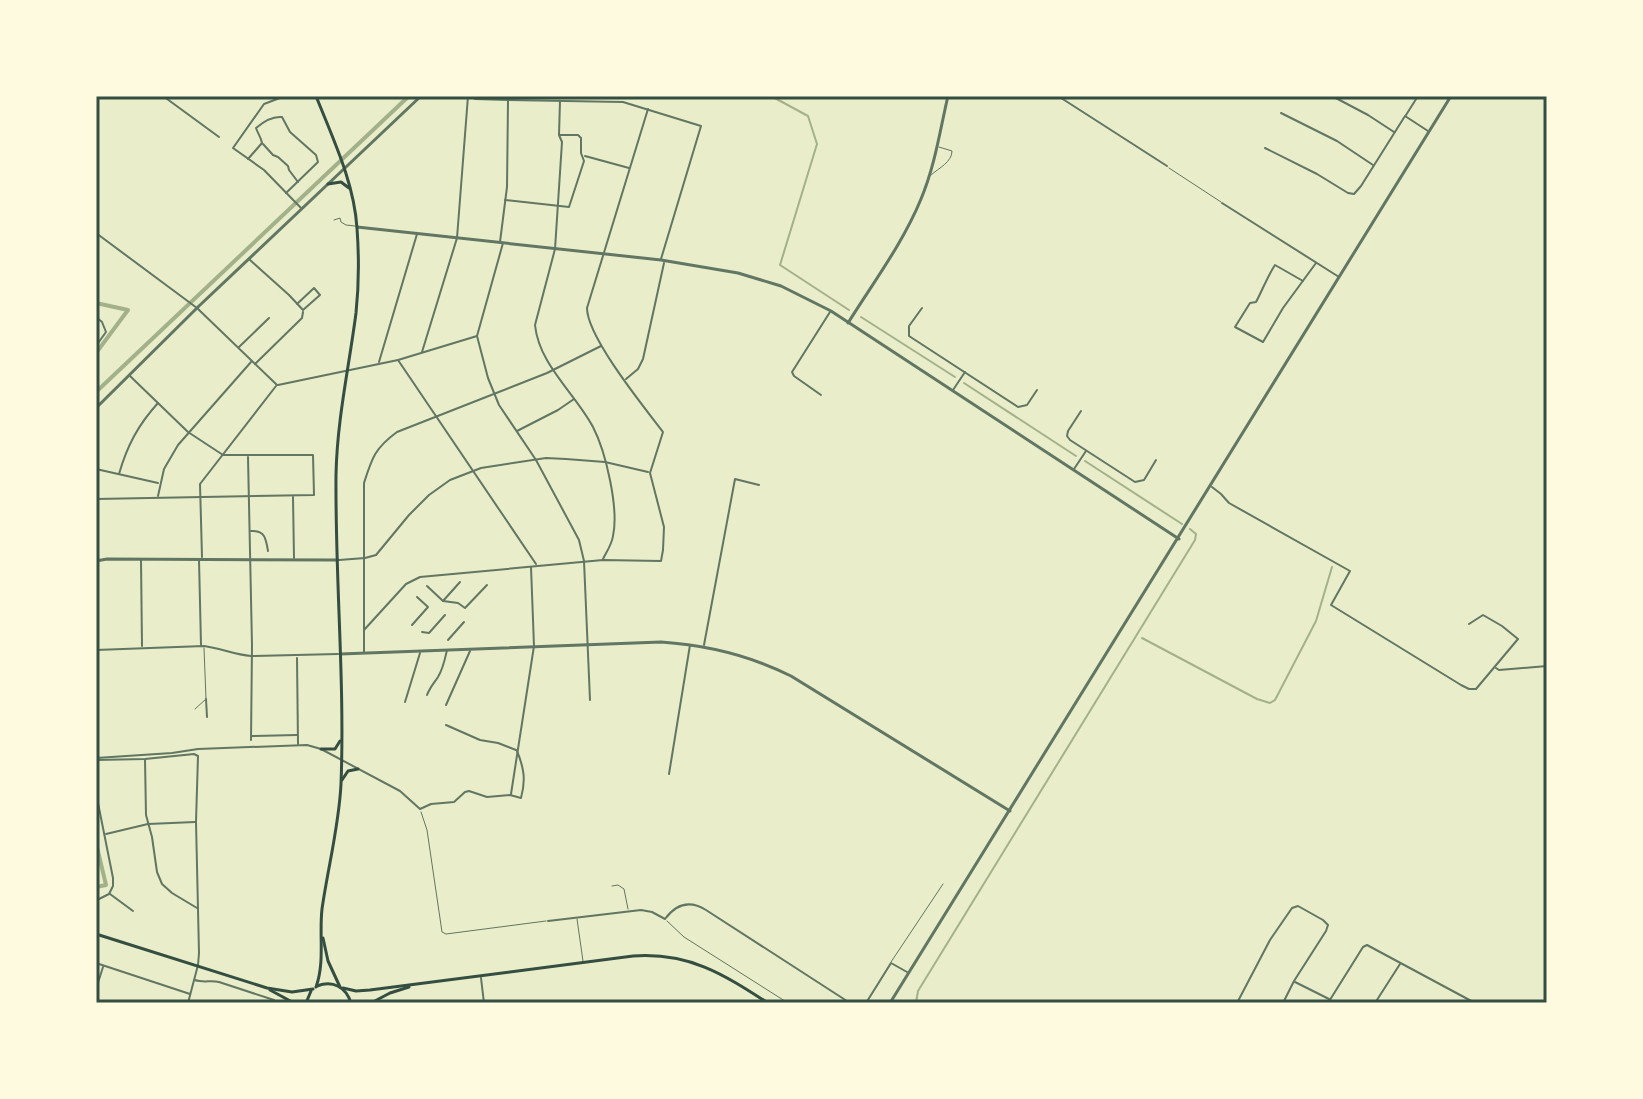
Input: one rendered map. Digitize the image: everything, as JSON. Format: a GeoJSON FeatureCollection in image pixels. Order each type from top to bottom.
{"type":"FeatureCollection","features":[{"type":"Feature","properties":{"kind":"main road"},"geometry":{"type":"LineString","coordinates":[[306,1003],[321,972],[322,909],[336,834],[341,783],[336,475],[358,291],[357,227],[351,190],[316,96]]}},
{"type":"Feature","properties":{"kind":"main road"},"geometry":{"type":"LineString","coordinates":[[328,184],[341,182],[351,190]]}},
{"type":"Feature","properties":{"kind":"main road"},"geometry":{"type":"LineString","coordinates":[[321,749],[335,749],[341,737]]}},
{"type":"Feature","properties":{"kind":"main road"},"geometry":{"type":"LineString","coordinates":[[341,783],[348,771],[358,769]]}},
{"type":"Feature","properties":{"kind":"main road"},"geometry":{"type":"LineString","coordinates":[[321,929],[328,961],[351,1003]]}},
{"type":"Feature","properties":{"kind":"main road"},"geometry":{"type":"LineString","coordinates":[[96,934],[267,988],[292,992],[328,983],[356,991],[370,990],[645,955],[672,957],[715,970],[768,1003]]}},
{"type":"Feature","properties":{"kind":"main road"},"geometry":{"type":"LineString","coordinates":[[371,1003],[416,985]]}},
{"type":"Feature","properties":{"kind":"main road"},"geometry":{"type":"LineString","coordinates":[[267,988],[294,1003]]}},
{"type":"Feature","properties":{"kind":"main road"},"geometry":{"type":"LineString","coordinates":[[274,1000],[282,996]]}},
{"type":"Feature","properties":{"kind":"street"},"geometry":{"type":"LineString","coordinates":[[163,96],[219,137]]}},
{"type":"Feature","properties":{"kind":"street"},"geometry":{"type":"LineString","coordinates":[[285,96],[264,104],[233,148],[264,170],[302,209]]}},
{"type":"Feature","properties":{"kind":"street"},"geometry":{"type":"LineString","coordinates":[[96,408],[421,96]]}},
{"type":"Feature","properties":{"kind":"street"},"geometry":{"type":"LineString","coordinates":[[422,352],[457,238],[469,96],[475,99],[623,102],[701,126],[663,261],[643,359],[638,369],[625,380]]}},
{"type":"Feature","properties":{"kind":"street"},"geometry":{"type":"LineString","coordinates":[[848,323],[900,241],[920,201],[948,96]]}},
{"type":"Feature","properties":{"kind":"street"},"geometry":{"type":"LineString","coordinates":[[1060,96],[1167,166]]}},
{"type":"Feature","properties":{"kind":"street"},"geometry":{"type":"LineString","coordinates":[[1332,96],[1395,133]]}},
{"type":"Feature","properties":{"kind":"street"},"geometry":{"type":"LineString","coordinates":[[1265,148],[1351,194],[1358,191],[1417,97],[1411,96]]}},
{"type":"Feature","properties":{"kind":"street"},"geometry":{"type":"LineString","coordinates":[[890,1003],[1451,96]]}},
{"type":"Feature","properties":{"kind":"street"},"geometry":{"type":"LineString","coordinates":[[508,100],[501,243],[477,336],[493,392],[536,460],[579,540],[584,561],[590,700]]}},
{"type":"Feature","properties":{"kind":"street"},"geometry":{"type":"LineString","coordinates":[[560,101],[560,206],[555,249],[535,325],[552,370],[594,428],[605,462],[616,513],[613,538],[603,560]]}},
{"type":"Feature","properties":{"kind":"street"},"geometry":{"type":"LineString","coordinates":[[364,630],[406,584],[420,577],[584,561],[661,561],[664,527],[650,473],[663,432],[601,346],[588,319],[587,308],[648,109]]}},
{"type":"Feature","properties":{"kind":"street"},"geometry":{"type":"LineString","coordinates":[[1281,113],[1337,141],[1374,165]]}},
{"type":"Feature","properties":{"kind":"street"},"geometry":{"type":"LineString","coordinates":[[1405,116],[1429,131]]}},
{"type":"Feature","properties":{"kind":"street"},"geometry":{"type":"LineString","coordinates":[[286,193],[298,182],[318,162],[316,155],[290,132],[282,117],[263,121],[256,128],[262,143],[288,166],[298,182]]}},
{"type":"Feature","properties":{"kind":"street"},"geometry":{"type":"LineString","coordinates":[[505,200],[569,207],[584,161],[580,136],[559,135]]}},
{"type":"Feature","properties":{"kind":"street"},"geometry":{"type":"LineString","coordinates":[[248,159],[262,143]]}},
{"type":"Feature","properties":{"kind":"street"},"geometry":{"type":"LineString","coordinates":[[582,156],[630,169]]}},
{"type":"Feature","properties":{"kind":"street"},"geometry":{"type":"LineString","coordinates":[[1222,203],[1340,278]]}},
{"type":"Feature","properties":{"kind":"street"},"geometry":{"type":"LineString","coordinates":[[357,227],[663,261],[753,276],[781,286],[831,311],[1179,539]]}},
{"type":"Feature","properties":{"kind":"street"},"geometry":{"type":"LineString","coordinates":[[96,233],[197,308],[277,385]]}},
{"type":"Feature","properties":{"kind":"street"},"geometry":{"type":"LineString","coordinates":[[378,363],[417,233]]}},
{"type":"Feature","properties":{"kind":"street"},"geometry":{"type":"LineString","coordinates":[[249,259],[303,310]]}},
{"type":"Feature","properties":{"kind":"street"},"geometry":{"type":"LineString","coordinates":[[1303,281],[1275,265],[1256,302],[1250,303],[1235,327],[1263,342],[1316,263]]}},
{"type":"Feature","properties":{"kind":"street"},"geometry":{"type":"LineString","coordinates":[[157,497],[170,457],[188,432],[253,363],[302,318],[303,310],[320,295],[314,288],[297,304]]}},
{"type":"Feature","properties":{"kind":"street"},"geometry":{"type":"LineString","coordinates":[[922,308],[909,326],[909,336],[1018,407],[1027,405],[1037,390]]}},
{"type":"Feature","properties":{"kind":"street"},"geometry":{"type":"LineString","coordinates":[[821,395],[792,372],[831,311]]}},
{"type":"Feature","properties":{"kind":"street"},"geometry":{"type":"LineString","coordinates":[[96,317],[106,332],[96,346]]}},
{"type":"Feature","properties":{"kind":"street"},"geometry":{"type":"LineString","coordinates":[[238,348],[269,318]]}},
{"type":"Feature","properties":{"kind":"street"},"geometry":{"type":"LineString","coordinates":[[202,646],[200,484],[277,385],[398,360],[477,336]]}},
{"type":"Feature","properties":{"kind":"street"},"geometry":{"type":"LineString","coordinates":[[364,653],[364,483],[371,459],[381,443],[397,432],[552,370],[601,346]]}},
{"type":"Feature","properties":{"kind":"street"},"geometry":{"type":"LineString","coordinates":[[398,360],[536,565]]}},
{"type":"Feature","properties":{"kind":"street"},"geometry":{"type":"LineString","coordinates":[[952,391],[965,372]]}},
{"type":"Feature","properties":{"kind":"street"},"geometry":{"type":"LineString","coordinates":[[96,499],[314,495],[313,455],[223,455],[188,432],[129,374]]}},
{"type":"Feature","properties":{"kind":"street"},"geometry":{"type":"LineString","coordinates":[[516,431],[574,399]]}},
{"type":"Feature","properties":{"kind":"street"},"geometry":{"type":"LineString","coordinates":[[119,474],[136,430],[158,403]]}},
{"type":"Feature","properties":{"kind":"street"},"geometry":{"type":"LineString","coordinates":[[1081,411],[1067,436],[1086,451],[1135,482],[1144,480],[1156,460]]}},
{"type":"Feature","properties":{"kind":"street"},"geometry":{"type":"LineString","coordinates":[[1073,470],[1086,451]]}},
{"type":"Feature","properties":{"kind":"street"},"geometry":{"type":"LineString","coordinates":[[248,456],[251,738],[299,735]]}},
{"type":"Feature","properties":{"kind":"street"},"geometry":{"type":"LineString","coordinates":[[96,561],[365,558],[376,555],[429,495],[450,480],[473,470],[536,460],[566,459],[605,462],[650,473]]}},
{"type":"Feature","properties":{"kind":"street"},"geometry":{"type":"LineString","coordinates":[[96,469],[160,483]]}},
{"type":"Feature","properties":{"kind":"street"},"geometry":{"type":"LineString","coordinates":[[704,646],[735,479],[759,485]]}},
{"type":"Feature","properties":{"kind":"street"},"geometry":{"type":"LineString","coordinates":[[1211,487],[1229,503],[1350,571],[1331,605],[1469,689],[1476,689],[1518,639],[1483,615],[1469,624]]}},
{"type":"Feature","properties":{"kind":"street"},"geometry":{"type":"LineString","coordinates":[[293,495],[294,559]]}},
{"type":"Feature","properties":{"kind":"street"},"geometry":{"type":"LineString","coordinates":[[250,531],[263,534],[268,551]]}},
{"type":"Feature","properties":{"kind":"street"},"geometry":{"type":"LineString","coordinates":[[141,559],[142,648]]}},
{"type":"Feature","properties":{"kind":"street"},"geometry":{"type":"LineString","coordinates":[[510,795],[534,646],[531,565]]}},
{"type":"Feature","properties":{"kind":"street"},"geometry":{"type":"LineString","coordinates":[[443,601],[460,582]]}},
{"type":"Feature","properties":{"kind":"street"},"geometry":{"type":"LineString","coordinates":[[427,586],[443,601],[458,603],[465,608],[487,585]]}},
{"type":"Feature","properties":{"kind":"street"},"geometry":{"type":"LineString","coordinates":[[412,625],[428,607],[417,597]]}},
{"type":"Feature","properties":{"kind":"street"},"geometry":{"type":"LineString","coordinates":[[422,632],[429,633],[445,615]]}},
{"type":"Feature","properties":{"kind":"street"},"geometry":{"type":"LineString","coordinates":[[448,640],[464,622]]}},
{"type":"Feature","properties":{"kind":"street"},"geometry":{"type":"LineString","coordinates":[[96,650],[202,646],[240,656],[297,656],[661,642],[704,646],[745,656],[791,676],[1010,811]]}},
{"type":"Feature","properties":{"kind":"street"},"geometry":{"type":"LineString","coordinates":[[669,774],[690,644]]}},
{"type":"Feature","properties":{"kind":"street"},"geometry":{"type":"LineString","coordinates":[[446,705],[470,649]]}},
{"type":"Feature","properties":{"kind":"street"},"geometry":{"type":"LineString","coordinates":[[427,695],[437,680],[447,650]]}},
{"type":"Feature","properties":{"kind":"street"},"geometry":{"type":"LineString","coordinates":[[405,702],[420,651]]}},
{"type":"Feature","properties":{"kind":"street"},"geometry":{"type":"LineString","coordinates":[[297,656],[298,745]]}},
{"type":"Feature","properties":{"kind":"street"},"geometry":{"type":"LineString","coordinates":[[1495,668],[1547,666]]}},
{"type":"Feature","properties":{"kind":"street"},"geometry":{"type":"LineString","coordinates":[[206,699],[207,717]]}},
{"type":"Feature","properties":{"kind":"street"},"geometry":{"type":"LineString","coordinates":[[96,759],[198,749],[298,745],[321,749],[405,794],[420,809],[431,804],[454,802],[467,791],[487,797],[510,795],[521,798],[525,784],[524,768],[517,751],[446,725]]}},
{"type":"Feature","properties":{"kind":"street"},"geometry":{"type":"LineString","coordinates":[[96,759],[198,756],[199,942],[198,965],[188,1003]]}},
{"type":"Feature","properties":{"kind":"street"},"geometry":{"type":"LineString","coordinates":[[145,759],[146,815],[157,872],[162,884],[197,908]]}},
{"type":"Feature","properties":{"kind":"street"},"geometry":{"type":"LineString","coordinates":[[96,793],[113,878],[109,894],[96,898]]}},
{"type":"Feature","properties":{"kind":"street"},"geometry":{"type":"LineString","coordinates":[[105,835],[148,824],[196,822]]}},
{"type":"Feature","properties":{"kind":"street"},"geometry":{"type":"LineString","coordinates":[[109,894],[133,911]]}},
{"type":"Feature","properties":{"kind":"street"},"geometry":{"type":"LineString","coordinates":[[548,921],[628,911],[646,911],[665,919],[679,906],[694,904],[850,1003]]}},
{"type":"Feature","properties":{"kind":"street"},"geometry":{"type":"LineString","coordinates":[[1237,1003],[1270,940],[1295,906],[1328,925],[1283,1003]]}},
{"type":"Feature","properties":{"kind":"street"},"geometry":{"type":"LineString","coordinates":[[1294,981],[1329,1002],[1367,945],[1475,1003]]}},
{"type":"Feature","properties":{"kind":"street"},"geometry":{"type":"LineString","coordinates":[[96,963],[190,994]]}},
{"type":"Feature","properties":{"kind":"street"},"geometry":{"type":"LineString","coordinates":[[866,1003],[891,963],[908,973]]}},
{"type":"Feature","properties":{"kind":"street"},"geometry":{"type":"LineString","coordinates":[[1375,1003],[1400,963]]}},
{"type":"Feature","properties":{"kind":"street"},"geometry":{"type":"LineString","coordinates":[[96,989],[103,965]]}},
{"type":"Feature","properties":{"kind":"street"},"geometry":{"type":"LineString","coordinates":[[481,977],[484,1003]]}},
{"type":"Feature","properties":{"kind":"street"},"geometry":{"type":"LineString","coordinates":[[194,980],[219,982],[274,1000]]}},
{"type":"Feature","properties":{"kind":"lane"},"geometry":{"type":"LineString","coordinates":[[929,176],[949,161],[952,155],[949,150],[936,147]]}},
{"type":"Feature","properties":{"kind":"lane"},"geometry":{"type":"LineString","coordinates":[[1167,166],[1222,203]]}},
{"type":"Feature","properties":{"kind":"lane"},"geometry":{"type":"LineString","coordinates":[[334,220],[340,218],[346,225],[357,227]]}},
{"type":"Feature","properties":{"kind":"lane"},"geometry":{"type":"LineString","coordinates":[[195,709],[206,699],[202,646]]}},
{"type":"Feature","properties":{"kind":"lane"},"geometry":{"type":"LineString","coordinates":[[420,809],[427,830],[442,932],[446,934],[548,921]]}},
{"type":"Feature","properties":{"kind":"lane"},"geometry":{"type":"LineString","coordinates":[[891,963],[943,884]]}},
{"type":"Feature","properties":{"kind":"lane"},"geometry":{"type":"LineString","coordinates":[[612,886],[618,885],[624,889],[628,911]]}},
{"type":"Feature","properties":{"kind":"lane"},"geometry":{"type":"LineString","coordinates":[[577,918],[584,963]]}},
{"type":"Feature","properties":{"kind":"lane"},"geometry":{"type":"LineString","coordinates":[[665,919],[684,937],[788,1003]]}},
{"type":"Feature","properties":{"kind":"lane"},"geometry":{"type":"LineString","coordinates":[[755,997],[756,983]]}},
{"type":"Feature","properties":{"kind":"waterway"},"geometry":{"type":"LineString","coordinates":[[96,392],[409,96]]}},
{"type":"Feature","properties":{"kind":"waterway"},"geometry":{"type":"LineString","coordinates":[[771,96],[808,116],[817,144],[780,265],[849,310]]}},
{"type":"Feature","properties":{"kind":"waterway"},"geometry":{"type":"LineString","coordinates":[[96,303],[128,310],[96,353]]}},
{"type":"Feature","properties":{"kind":"waterway"},"geometry":{"type":"LineString","coordinates":[[861,317],[955,377]]}},
{"type":"Feature","properties":{"kind":"waterway"},"geometry":{"type":"LineString","coordinates":[[964,383],[1076,456]]}},
{"type":"Feature","properties":{"kind":"waterway"},"geometry":{"type":"LineString","coordinates":[[1085,461],[1182,524]]}},
{"type":"Feature","properties":{"kind":"waterway"},"geometry":{"type":"LineString","coordinates":[[916,1003],[918,991],[1195,540],[1196,534],[1190,529]]}},
{"type":"Feature","properties":{"kind":"waterway"},"geometry":{"type":"LineString","coordinates":[[1142,638],[1270,703],[1275,700],[1316,621],[1332,567]]}},
{"type":"Feature","properties":{"kind":"waterway"},"geometry":{"type":"LineString","coordinates":[[96,843],[106,885],[96,887]]}}]}
